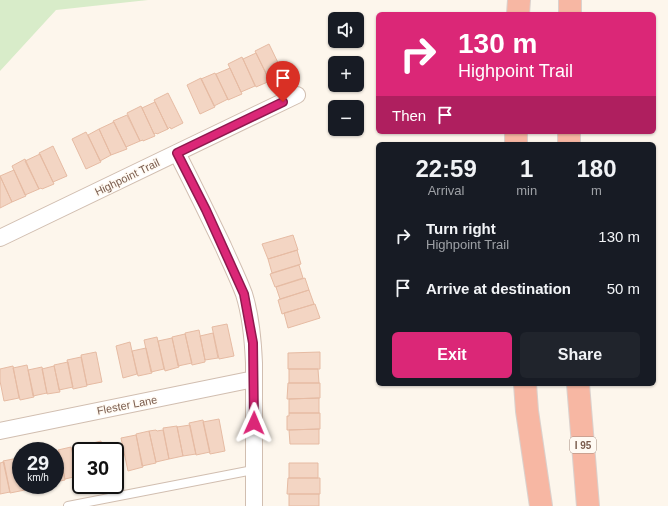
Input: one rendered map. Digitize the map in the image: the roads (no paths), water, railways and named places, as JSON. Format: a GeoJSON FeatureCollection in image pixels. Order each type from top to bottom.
{"type":"FeatureCollection","features":[{"type":"Feature","properties":{"kind":"highway"},"geometry":{"type":"LineString","coordinates":[[518,12],[519,0]]}},
{"type":"Feature","properties":{"kind":"highway"},"geometry":{"type":"LineString","coordinates":[[570,0],[570,12]]}},
{"type":"Feature","properties":{"kind":"highway"},"geometry":{"type":"LineString","coordinates":[[525,386],[527,411],[541,506]]}},
{"type":"Feature","properties":{"kind":"highway","name":"I 95"},"geometry":{"type":"LineString","coordinates":[[578,386],[588,506]]}},
{"type":"Feature","properties":{"kind":"street","name":"Highpoint Trail"},"geometry":{"type":"LineString","coordinates":[[0,238],[297,95]]}},
{"type":"Feature","properties":{"kind":"street"},"geometry":{"type":"LineString","coordinates":[[177,153],[206,210],[244,294],[253,343],[254,506]]}},
{"type":"Feature","properties":{"kind":"street","name":"Flester Lane"},"geometry":{"type":"LineString","coordinates":[[0,431],[254,379]]}},
{"type":"Feature","properties":{"kind":"lane"},"geometry":{"type":"LineString","coordinates":[[68,506],[253,470]]}}]}
